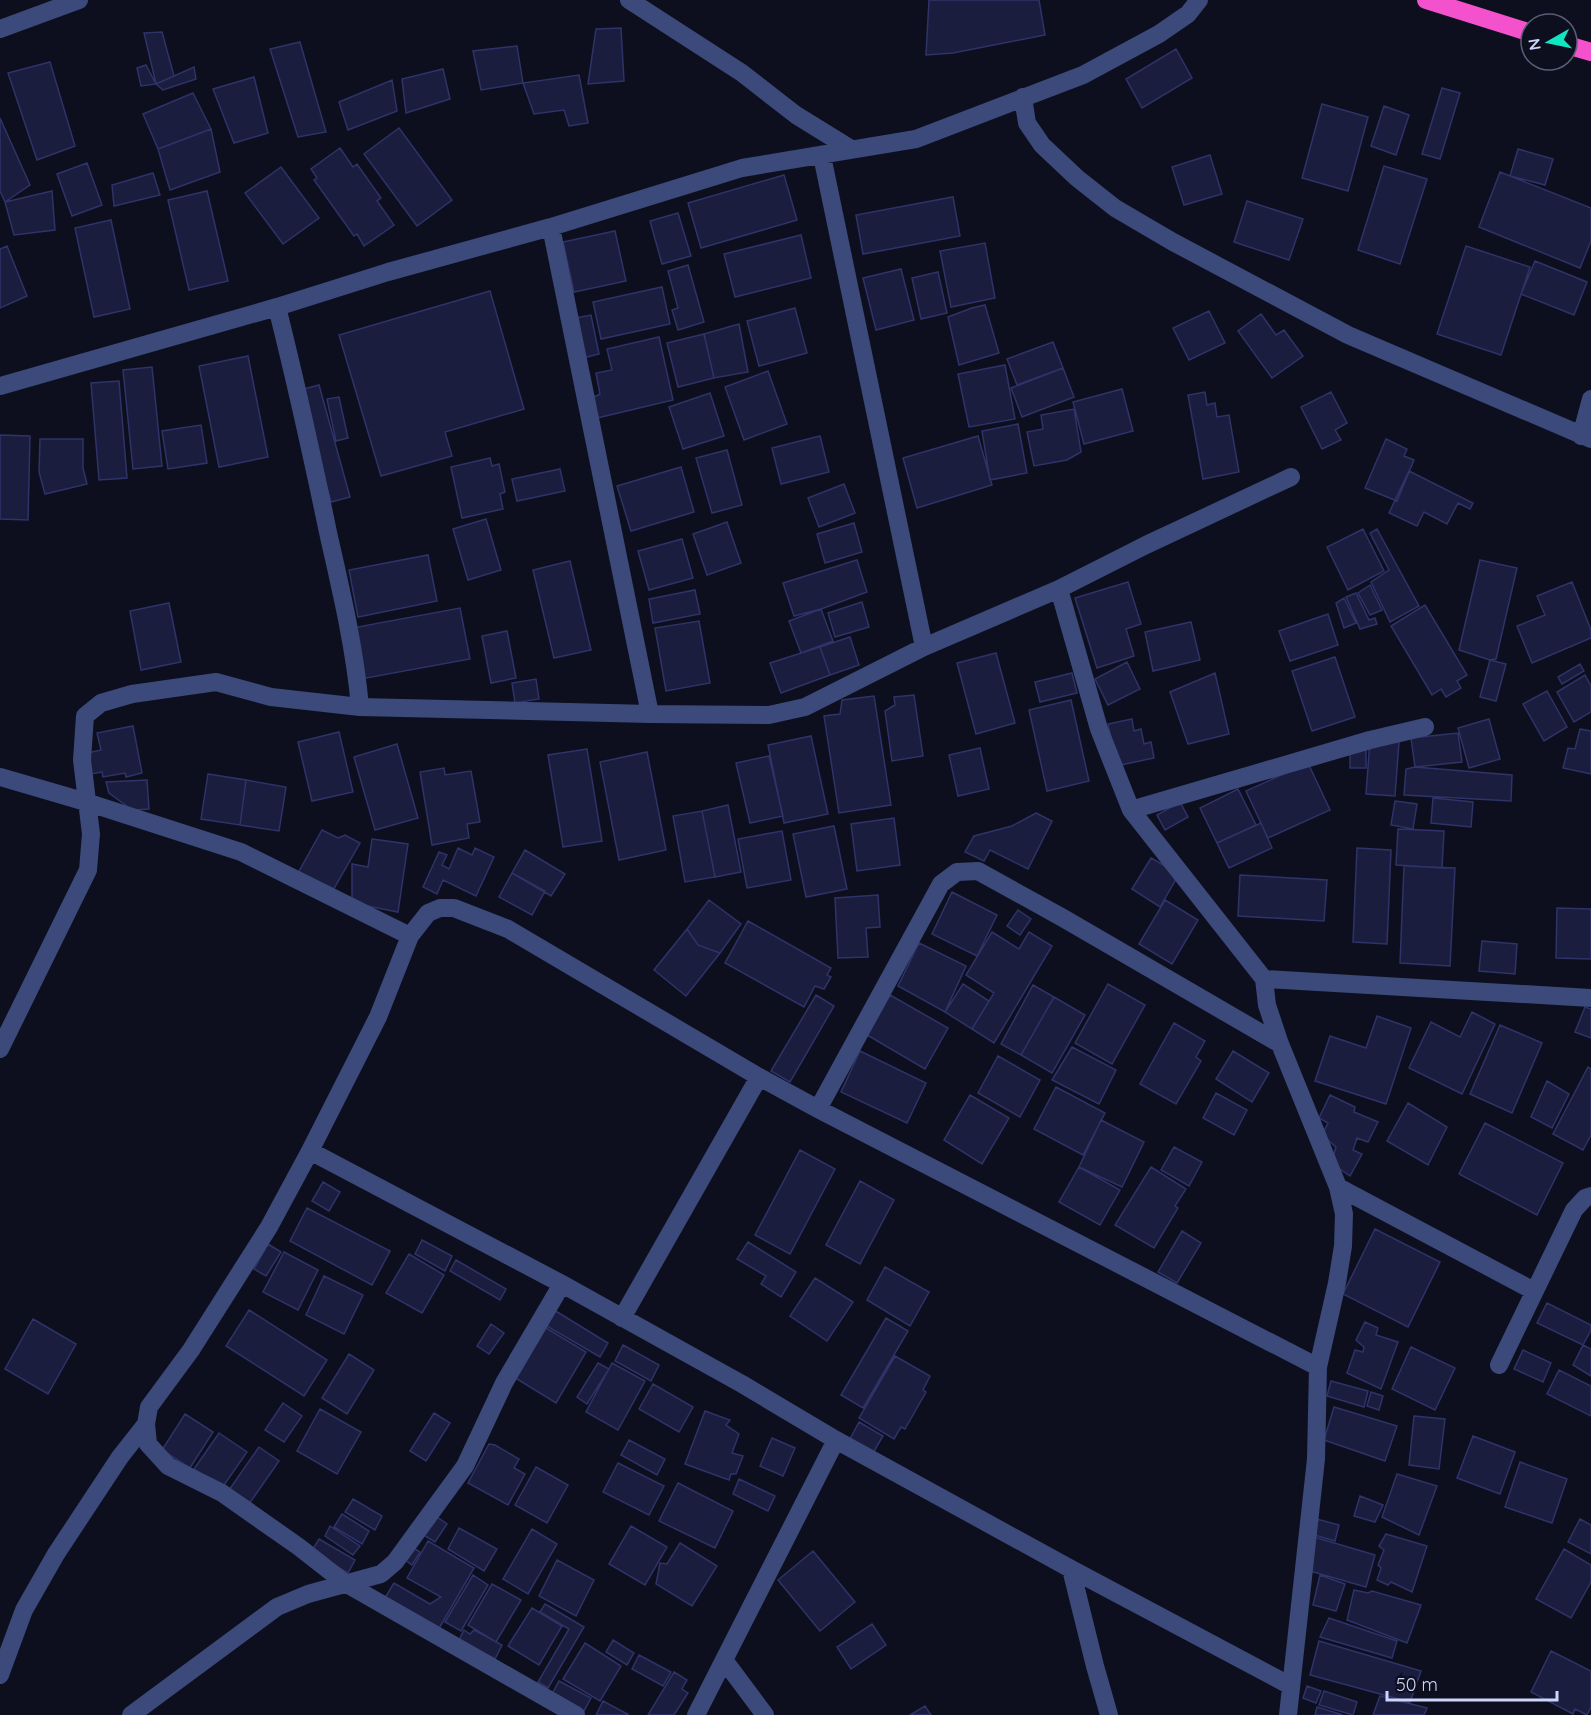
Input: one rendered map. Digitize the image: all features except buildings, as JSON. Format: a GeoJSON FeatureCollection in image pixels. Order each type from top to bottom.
{"type":"FeatureCollection","features":[{"type":"Feature","properties":{"kind":"highway"},"geometry":{"type":"LineString","coordinates":[[1426,0],[1519,29]]}},
{"type":"Feature","properties":{"kind":"street"},"geometry":{"type":"LineString","coordinates":[[0,28],[79,0]]}},
{"type":"Feature","properties":{"kind":"street"},"geometry":{"type":"LineString","coordinates":[[630,0],[742,73],[796,115],[851,149]]}},
{"type":"Feature","properties":{"kind":"street"},"geometry":{"type":"LineString","coordinates":[[0,386],[550,227],[742,168],[916,139],[1083,75],[1150,39],[1188,14],[1199,0]]}},
{"type":"Feature","properties":{"kind":"street"},"geometry":{"type":"LineString","coordinates":[[1023,97],[1027,123],[1041,145],[1115,208],[1173,242],[1348,334],[1586,438],[1591,399]]}},
{"type":"Feature","properties":{"kind":"street"},"geometry":{"type":"LineString","coordinates":[[822,156],[924,647]]}},
{"type":"Feature","properties":{"kind":"street"},"geometry":{"type":"LineString","coordinates":[[550,227],[651,714]]}},
{"type":"Feature","properties":{"kind":"street"},"geometry":{"type":"LineString","coordinates":[[277,307],[298,391],[349,628],[360,707]]}},
{"type":"Feature","properties":{"kind":"street"},"geometry":{"type":"LineString","coordinates":[[0,1049],[88,870],[91,834],[82,760],[85,716],[100,703],[132,694],[216,682],[271,697],[360,707],[769,715],[805,707],[924,647],[1059,589],[1146,545],[1291,477]]}},
{"type":"Feature","properties":{"kind":"street"},"geometry":{"type":"LineString","coordinates":[[1059,589],[1099,729],[1131,810],[1264,979],[1267,1005],[1280,1044],[1338,1187],[1344,1214],[1343,1246],[1337,1283],[1318,1367],[1316,1460],[1288,1715]]}},
{"type":"Feature","properties":{"kind":"street"},"geometry":{"type":"LineString","coordinates":[[1131,810],[1370,740],[1425,727]]}},
{"type":"Feature","properties":{"kind":"street"},"geometry":{"type":"LineString","coordinates":[[0,777],[242,852],[410,936]]}},
{"type":"Feature","properties":{"kind":"street"},"geometry":{"type":"LineString","coordinates":[[818,1109],[941,884],[957,872],[978,871],[1280,1044]]}},
{"type":"Feature","properties":{"kind":"street"},"geometry":{"type":"LineString","coordinates":[[576,1715],[345,1583],[299,1547],[222,1493],[168,1466],[148,1444],[146,1424],[149,1407],[190,1350],[269,1227],[378,1017],[410,936],[428,913],[440,908],[454,908],[497,924],[818,1109],[1318,1367]]}},
{"type":"Feature","properties":{"kind":"street"},"geometry":{"type":"LineString","coordinates":[[1264,979],[1591,998]]}},
{"type":"Feature","properties":{"kind":"street"},"geometry":{"type":"LineString","coordinates":[[622,1318],[759,1077]]}},
{"type":"Feature","properties":{"kind":"street"},"geometry":{"type":"LineString","coordinates":[[310,1151],[562,1284],[742,1384],[836,1440],[1291,1686]]}},
{"type":"Feature","properties":{"kind":"street"},"geometry":{"type":"LineString","coordinates":[[1338,1187],[1534,1291]]}},
{"type":"Feature","properties":{"kind":"street"},"geometry":{"type":"LineString","coordinates":[[1499,1365],[1574,1210],[1585,1198],[1591,1196]]}},
{"type":"Feature","properties":{"kind":"street"},"geometry":{"type":"LineString","coordinates":[[131,1715],[277,1607],[308,1594],[381,1574],[395,1562],[465,1466],[504,1383],[562,1284]]}},
{"type":"Feature","properties":{"kind":"street"},"geometry":{"type":"LineString","coordinates":[[0,1675],[24,1610],[56,1554],[120,1457],[146,1424]]}},
{"type":"Feature","properties":{"kind":"street"},"geometry":{"type":"LineString","coordinates":[[696,1715],[836,1440]]}},
{"type":"Feature","properties":{"kind":"street"},"geometry":{"type":"LineString","coordinates":[[1071,1569],[1109,1715]]}},
{"type":"Feature","properties":{"kind":"street"},"geometry":{"type":"LineString","coordinates":[[724,1660],[765,1715]]}}]}
